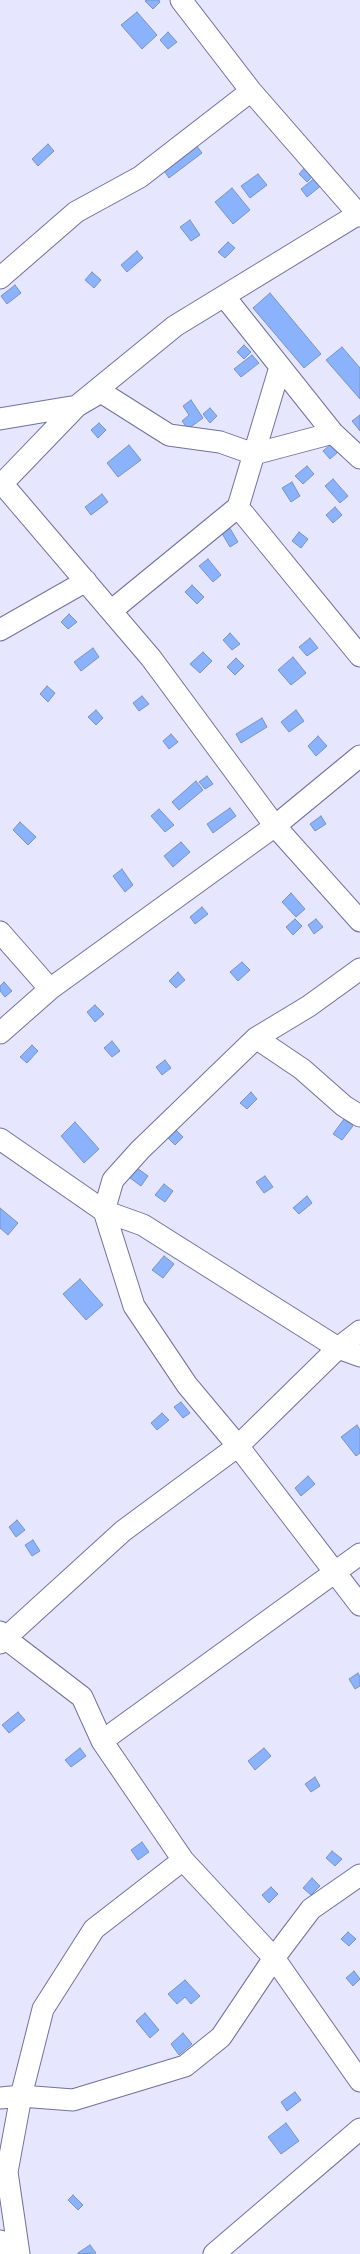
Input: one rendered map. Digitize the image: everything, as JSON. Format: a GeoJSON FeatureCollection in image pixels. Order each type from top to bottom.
{"type":"FeatureCollection","features":[{"type":"Feature","properties":{"kind":"street"},"geometry":{"type":"LineString","coordinates":[[181,0],[251,91],[359,214],[175,326],[77,406],[1,484],[151,658],[275,826],[360,921]]}},
{"type":"Feature","properties":{"kind":"street"},"geometry":{"type":"LineString","coordinates":[[0,278],[76,212],[140,177],[251,91]]}},
{"type":"Feature","properties":{"kind":"street"},"geometry":{"type":"LineString","coordinates":[[224,296],[332,433],[360,458]]}},
{"type":"Feature","properties":{"kind":"street"},"geometry":{"type":"LineString","coordinates":[[111,611],[238,507],[280,367]]}},
{"type":"Feature","properties":{"kind":"street"},"geometry":{"type":"LineString","coordinates":[[0,419],[77,406],[102,392],[169,435],[220,442],[254,454],[332,433]]}},
{"type":"Feature","properties":{"kind":"street"},"geometry":{"type":"LineString","coordinates":[[238,507],[360,656]]}},
{"type":"Feature","properties":{"kind":"street"},"geometry":{"type":"LineString","coordinates":[[0,630],[86,581]]}},
{"type":"Feature","properties":{"kind":"street"},"geometry":{"type":"LineString","coordinates":[[0,1034],[50,989],[275,826],[360,756]]}},
{"type":"Feature","properties":{"kind":"street"},"geometry":{"type":"LineString","coordinates":[[0,932],[50,989]]}},
{"type":"Feature","properties":{"kind":"street"},"geometry":{"type":"LineString","coordinates":[[360,970],[309,1006],[256,1038],[140,1150],[113,1180],[104,1211],[134,1306],[187,1385],[238,1446],[360,1605]]}},
{"type":"Feature","properties":{"kind":"street"},"geometry":{"type":"LineString","coordinates":[[256,1038],[302,1069],[344,1106],[360,1116]]}},
{"type":"Feature","properties":{"kind":"street"},"geometry":{"type":"LineString","coordinates":[[0,1139],[104,1211],[143,1225],[338,1348],[360,1356]]}},
{"type":"Feature","properties":{"kind":"street"},"geometry":{"type":"LineString","coordinates":[[360,1331],[338,1348],[238,1446],[123,1531],[2,1638],[82,1697],[102,1741],[183,1860],[274,1958],[360,2081]]}},
{"type":"Feature","properties":{"kind":"street"},"geometry":{"type":"LineString","coordinates":[[102,1741],[360,1554]]}},
{"type":"Feature","properties":{"kind":"street"},"geometry":{"type":"LineString","coordinates":[[19,2254],[7,2172],[21,2096],[43,2009],[94,1929],[183,1860]]}},
{"type":"Feature","properties":{"kind":"street"},"geometry":{"type":"LineString","coordinates":[[0,2098],[21,2096],[73,2100],[185,2066],[220,2037],[274,1958],[311,1909],[360,1875]]}},
{"type":"Feature","properties":{"kind":"street"},"geometry":{"type":"LineString","coordinates":[[214,2254],[360,2129]]}},
{"type":"Feature","properties":{"kind":"street"},"geometry":{"type":"LineString","coordinates":[[0,2220],[16,2254]]}},
{"type":"Feature","properties":{"kind":"street"},"geometry":{"type":"LineString","coordinates":[[0,2241],[11,2254]]}},
{"type":"Feature","properties":{"kind":"building"},"geometry":{"type":"Polygon","coordinates":[[[159,0],[160,2],[153,9],[145,1],[159,0]]]}},
{"type":"Feature","properties":{"kind":"building"},"geometry":{"type":"Polygon","coordinates":[[[137,12],[157,35],[142,49],[121,25],[137,12]]]}},
{"type":"Feature","properties":{"kind":"building"},"geometry":{"type":"Polygon","coordinates":[[[168,32],[177,42],[168,49],[160,40],[168,32]]]}},
{"type":"Feature","properties":{"kind":"building"},"geometry":{"type":"Polygon","coordinates":[[[48,144],[54,151],[38,166],[32,159],[48,144]]]}},
{"type":"Feature","properties":{"kind":"building"},"geometry":{"type":"Polygon","coordinates":[[[196,145],[202,153],[169,178],[163,169],[196,145]]]}},
{"type":"Feature","properties":{"kind":"building"},"geometry":{"type":"Polygon","coordinates":[[[306,166],[314,175],[307,182],[299,174],[306,166]]]}},
{"type":"Feature","properties":{"kind":"building"},"geometry":{"type":"Polygon","coordinates":[[[258,174],[267,185],[250,198],[241,186],[258,174]]]}},
{"type":"Feature","properties":{"kind":"building"},"geometry":{"type":"Polygon","coordinates":[[[316,177],[323,184],[307,197],[301,189],[316,177]]]}},
{"type":"Feature","properties":{"kind":"building"},"geometry":{"type":"Polygon","coordinates":[[[232,188],[250,210],[233,224],[215,202],[232,188]]]}},
{"type":"Feature","properties":{"kind":"building"},"geometry":{"type":"Polygon","coordinates":[[[190,220],[200,235],[191,241],[180,227],[190,220]]]}},
{"type":"Feature","properties":{"kind":"building"},"geometry":{"type":"Polygon","coordinates":[[[228,242],[235,248],[225,258],[218,252],[228,242]]]}},
{"type":"Feature","properties":{"kind":"building"},"geometry":{"type":"Polygon","coordinates":[[[137,251],[143,258],[127,272],[121,265],[137,251]]]}},
{"type":"Feature","properties":{"kind":"building"},"geometry":{"type":"Polygon","coordinates":[[[92,272],[101,280],[94,288],[85,280],[92,272]]]}},
{"type":"Feature","properties":{"kind":"building"},"geometry":{"type":"Polygon","coordinates":[[[15,285],[21,293],[7,304],[1,296],[15,285]]]}},
{"type":"Feature","properties":{"kind":"building"},"geometry":{"type":"Polygon","coordinates":[[[270,293],[321,354],[304,368],[253,308],[270,293]]]}},
{"type":"Feature","properties":{"kind":"building"},"geometry":{"type":"Polygon","coordinates":[[[244,345],[251,352],[244,359],[237,352],[244,345]]]}},
{"type":"Feature","properties":{"kind":"building"},"geometry":{"type":"Polygon","coordinates":[[[342,347],[360,368],[360,399],[326,360],[342,347]]]}},
{"type":"Feature","properties":{"kind":"building"},"geometry":{"type":"Polygon","coordinates":[[[252,355],[259,363],[241,377],[234,369],[252,355]]]}},
{"type":"Feature","properties":{"kind":"building"},"geometry":{"type":"Polygon","coordinates":[[[191,400],[203,418],[188,429],[182,421],[189,415],[183,406],[191,400]]]}},
{"type":"Feature","properties":{"kind":"building"},"geometry":{"type":"Polygon","coordinates":[[[210,408],[217,416],[210,423],[203,414],[210,408]]]}},
{"type":"Feature","properties":{"kind":"building"},"geometry":{"type":"Polygon","coordinates":[[[360,415],[360,431],[352,421],[360,415]]]}},
{"type":"Feature","properties":{"kind":"building"},"geometry":{"type":"Polygon","coordinates":[[[99,423],[106,430],[98,438],[91,430],[99,423]]]}},
{"type":"Feature","properties":{"kind":"building"},"geometry":{"type":"Polygon","coordinates":[[[331,444],[338,452],[330,459],[323,451],[331,444]]]}},
{"type":"Feature","properties":{"kind":"building"},"geometry":{"type":"Polygon","coordinates":[[[129,445],[141,460],[118,477],[107,463],[129,445]]]}},
{"type":"Feature","properties":{"kind":"building"},"geometry":{"type":"Polygon","coordinates":[[[307,466],[314,474],[303,484],[295,476],[307,466]]]}},
{"type":"Feature","properties":{"kind":"building"},"geometry":{"type":"Polygon","coordinates":[[[333,479],[348,496],[340,503],[325,486],[333,479]]]}},
{"type":"Feature","properties":{"kind":"building"},"geometry":{"type":"Polygon","coordinates":[[[292,482],[300,496],[291,502],[282,488],[292,482]]]}},
{"type":"Feature","properties":{"kind":"building"},"geometry":{"type":"Polygon","coordinates":[[[102,494],[108,502],[91,515],[85,507],[102,494]]]}},
{"type":"Feature","properties":{"kind":"building"},"geometry":{"type":"Polygon","coordinates":[[[335,507],[342,515],[333,523],[326,515],[335,507]]]}},
{"type":"Feature","properties":{"kind":"building"},"geometry":{"type":"Polygon","coordinates":[[[228,525],[238,542],[230,547],[220,530],[228,525]]]}},
{"type":"Feature","properties":{"kind":"building"},"geometry":{"type":"Polygon","coordinates":[[[299,532],[308,539],[301,548],[292,541],[299,532]]]}},
{"type":"Feature","properties":{"kind":"building"},"geometry":{"type":"Polygon","coordinates":[[[208,559],[221,575],[213,582],[199,566],[208,559]]]}},
{"type":"Feature","properties":{"kind":"building"},"geometry":{"type":"Polygon","coordinates":[[[192,585],[204,597],[197,604],[185,592],[192,585]]]}},
{"type":"Feature","properties":{"kind":"building"},"geometry":{"type":"Polygon","coordinates":[[[69,614],[77,622],[68,629],[61,622],[69,614]]]}},
{"type":"Feature","properties":{"kind":"building"},"geometry":{"type":"Polygon","coordinates":[[[230,633],[240,644],[232,650],[223,640],[230,633]]]}},
{"type":"Feature","properties":{"kind":"building"},"geometry":{"type":"Polygon","coordinates":[[[310,638],[318,648],[307,656],[299,647],[310,638]]]}},
{"type":"Feature","properties":{"kind":"building"},"geometry":{"type":"Polygon","coordinates":[[[93,648],[99,657],[81,671],[74,662],[93,648]]]}},
{"type":"Feature","properties":{"kind":"building"},"geometry":{"type":"Polygon","coordinates":[[[203,652],[212,661],[200,673],[190,664],[203,652]]]}},
{"type":"Feature","properties":{"kind":"building"},"geometry":{"type":"Polygon","coordinates":[[[293,657],[306,673],[291,685],[278,670],[293,657]]]}},
{"type":"Feature","properties":{"kind":"building"},"geometry":{"type":"Polygon","coordinates":[[[236,658],[244,666],[235,675],[227,667],[236,658]]]}},
{"type":"Feature","properties":{"kind":"building"},"geometry":{"type":"Polygon","coordinates":[[[47,686],[55,693],[48,702],[40,694],[47,686]]]}},
{"type":"Feature","properties":{"kind":"building"},"geometry":{"type":"Polygon","coordinates":[[[142,696],[149,704],[139,711],[133,703],[142,696]]]}},
{"type":"Feature","properties":{"kind":"building"},"geometry":{"type":"Polygon","coordinates":[[[96,710],[103,718],[96,725],[88,717],[96,710]]]}},
{"type":"Feature","properties":{"kind":"building"},"geometry":{"type":"Polygon","coordinates":[[[296,710],[304,721],[289,732],[281,722],[296,710]]]}},
{"type":"Feature","properties":{"kind":"building"},"geometry":{"type":"Polygon","coordinates":[[[262,718],[267,727],[241,743],[236,734],[262,718]]]}},
{"type":"Feature","properties":{"kind":"building"},"geometry":{"type":"Polygon","coordinates":[[[171,734],[178,742],[169,749],[163,741],[171,734]]]}},
{"type":"Feature","properties":{"kind":"building"},"geometry":{"type":"Polygon","coordinates":[[[318,736],[327,746],[316,756],[308,746],[318,736]]]}},
{"type":"Feature","properties":{"kind":"building"},"geometry":{"type":"Polygon","coordinates":[[[207,776],[213,784],[205,789],[199,782],[207,776]]]}},
{"type":"Feature","properties":{"kind":"building"},"geometry":{"type":"Polygon","coordinates":[[[196,781],[203,790],[179,810],[172,802],[196,781]]]}},
{"type":"Feature","properties":{"kind":"building"},"geometry":{"type":"Polygon","coordinates":[[[230,808],[236,816],[213,833],[207,824],[230,808]]]}},
{"type":"Feature","properties":{"kind":"building"},"geometry":{"type":"Polygon","coordinates":[[[159,809],[174,825],[165,832],[151,816],[159,809]]]}},
{"type":"Feature","properties":{"kind":"building"},"geometry":{"type":"Polygon","coordinates":[[[321,816],[326,824],[315,831],[310,824],[321,816]]]}},
{"type":"Feature","properties":{"kind":"building"},"geometry":{"type":"Polygon","coordinates":[[[20,822],[36,837],[28,845],[13,830],[20,822]]]}},
{"type":"Feature","properties":{"kind":"building"},"geometry":{"type":"Polygon","coordinates":[[[181,842],[190,852],[173,867],[164,856],[181,842]]]}},
{"type":"Feature","properties":{"kind":"building"},"geometry":{"type":"Polygon","coordinates":[[[122,869],[133,885],[125,892],[113,876],[122,869]]]}},
{"type":"Feature","properties":{"kind":"building"},"geometry":{"type":"Polygon","coordinates":[[[291,893],[305,909],[296,917],[282,902],[291,893]]]}},
{"type":"Feature","properties":{"kind":"building"},"geometry":{"type":"Polygon","coordinates":[[[202,907],[208,914],[195,924],[190,917],[202,907]]]}},
{"type":"Feature","properties":{"kind":"building"},"geometry":{"type":"Polygon","coordinates":[[[295,919],[302,926],[293,935],[286,927],[295,919]]]}},
{"type":"Feature","properties":{"kind":"building"},"geometry":{"type":"Polygon","coordinates":[[[316,919],[323,927],[314,934],[308,925],[316,919]]]}},
{"type":"Feature","properties":{"kind":"building"},"geometry":{"type":"Polygon","coordinates":[[[242,962],[250,970],[238,981],[230,972],[242,962]]]}},
{"type":"Feature","properties":{"kind":"building"},"geometry":{"type":"Polygon","coordinates":[[[178,972],[185,980],[176,988],[169,981],[178,972]]]}},
{"type":"Feature","properties":{"kind":"building"},"geometry":{"type":"Polygon","coordinates":[[[4,982],[12,991],[5,997],[0,991],[0,986],[4,982]]]}},
{"type":"Feature","properties":{"kind":"building"},"geometry":{"type":"Polygon","coordinates":[[[95,1005],[104,1014],[95,1022],[87,1012],[95,1005]]]}},
{"type":"Feature","properties":{"kind":"building"},"geometry":{"type":"Polygon","coordinates":[[[112,1041],[120,1051],[112,1057],[104,1048],[112,1041]]]}},
{"type":"Feature","properties":{"kind":"building"},"geometry":{"type":"Polygon","coordinates":[[[32,1045],[38,1051],[27,1063],[20,1057],[32,1045]]]}},
{"type":"Feature","properties":{"kind":"building"},"geometry":{"type":"Polygon","coordinates":[[[165,1060],[171,1068],[162,1075],[156,1067],[165,1060]]]}},
{"type":"Feature","properties":{"kind":"building"},"geometry":{"type":"Polygon","coordinates":[[[251,1092],[257,1099],[247,1109],[240,1103],[251,1092]]]}},
{"type":"Feature","properties":{"kind":"building"},"geometry":{"type":"Polygon","coordinates":[[[344,1119],[353,1126],[342,1140],[333,1134],[344,1119]]]}},
{"type":"Feature","properties":{"kind":"building"},"geometry":{"type":"Polygon","coordinates":[[[75,1122],[99,1149],[84,1163],[61,1136],[75,1122]]]}},
{"type":"Feature","properties":{"kind":"building"},"geometry":{"type":"Polygon","coordinates":[[[175,1129],[183,1137],[175,1145],[167,1137],[175,1129]]]}},
{"type":"Feature","properties":{"kind":"building"},"geometry":{"type":"Polygon","coordinates":[[[133,1165],[148,1176],[141,1186],[126,1175],[133,1165]]]}},
{"type":"Feature","properties":{"kind":"building"},"geometry":{"type":"Polygon","coordinates":[[[265,1176],[273,1187],[264,1193],[256,1182],[265,1176]]]}},
{"type":"Feature","properties":{"kind":"building"},"geometry":{"type":"Polygon","coordinates":[[[164,1184],[173,1191],[165,1202],[155,1195],[164,1184]]]}},
{"type":"Feature","properties":{"kind":"building"},"geometry":{"type":"Polygon","coordinates":[[[307,1196],[312,1203],[299,1214],[293,1208],[307,1196]]]}},
{"type":"Feature","properties":{"kind":"building"},"geometry":{"type":"Polygon","coordinates":[[[0,1208],[18,1223],[8,1235],[0,1228],[0,1208]]]}},
{"type":"Feature","properties":{"kind":"building"},"geometry":{"type":"Polygon","coordinates":[[[164,1256],[174,1264],[163,1278],[152,1270],[164,1256]]]}},
{"type":"Feature","properties":{"kind":"building"},"geometry":{"type":"Polygon","coordinates":[[[80,1279],[103,1305],[86,1320],[63,1294],[80,1279]]]}},
{"type":"Feature","properties":{"kind":"building"},"geometry":{"type":"Polygon","coordinates":[[[181,1402],[190,1413],[183,1418],[174,1407],[181,1402]]]}},
{"type":"Feature","properties":{"kind":"building"},"geometry":{"type":"Polygon","coordinates":[[[162,1413],[169,1420],[157,1430],[151,1423],[162,1413]]]}},
{"type":"Feature","properties":{"kind":"building"},"geometry":{"type":"Polygon","coordinates":[[[357,1425],[360,1430],[360,1453],[356,1456],[341,1437],[357,1425]]]}},
{"type":"Feature","properties":{"kind":"building"},"geometry":{"type":"Polygon","coordinates":[[[308,1476],[315,1484],[301,1496],[295,1488],[308,1476]]]}},
{"type":"Feature","properties":{"kind":"building"},"geometry":{"type":"Polygon","coordinates":[[[17,1520],[25,1530],[16,1537],[9,1527],[17,1520]]]}},
{"type":"Feature","properties":{"kind":"building"},"geometry":{"type":"Polygon","coordinates":[[[33,1540],[40,1551],[32,1556],[25,1545],[33,1540]]]}},
{"type":"Feature","properties":{"kind":"building"},"geometry":{"type":"Polygon","coordinates":[[[358,1673],[360,1677],[360,1686],[355,1689],[349,1679],[358,1673]]]}},
{"type":"Feature","properties":{"kind":"building"},"geometry":{"type":"Polygon","coordinates":[[[18,1712],[25,1720],[9,1733],[2,1725],[18,1712]]]}},
{"type":"Feature","properties":{"kind":"building"},"geometry":{"type":"Polygon","coordinates":[[[80,1748],[86,1756],[71,1767],[65,1760],[80,1748]]]}},
{"type":"Feature","properties":{"kind":"building"},"geometry":{"type":"Polygon","coordinates":[[[264,1748],[271,1756],[255,1770],[248,1761],[264,1748]]]}},
{"type":"Feature","properties":{"kind":"building"},"geometry":{"type":"Polygon","coordinates":[[[315,1777],[320,1786],[311,1792],[305,1784],[315,1777]]]}},
{"type":"Feature","properties":{"kind":"building"},"geometry":{"type":"Polygon","coordinates":[[[142,1842],[149,1852],[138,1860],[131,1850],[142,1842]]]}},
{"type":"Feature","properties":{"kind":"building"},"geometry":{"type":"Polygon","coordinates":[[[332,1851],[342,1859],[335,1866],[326,1858],[332,1851]]]}},
{"type":"Feature","properties":{"kind":"building"},"geometry":{"type":"Polygon","coordinates":[[[312,1878],[320,1886],[311,1895],[303,1888],[312,1878]]]}},
{"type":"Feature","properties":{"kind":"building"},"geometry":{"type":"Polygon","coordinates":[[[271,1887],[278,1894],[269,1903],[262,1895],[271,1887]]]}},
{"type":"Feature","properties":{"kind":"building"},"geometry":{"type":"Polygon","coordinates":[[[348,1932],[356,1939],[349,1946],[341,1939],[348,1932]]]}},
{"type":"Feature","properties":{"kind":"building"},"geometry":{"type":"Polygon","coordinates":[[[354,1971],[360,1979],[353,1986],[346,1978],[354,1971]]]}},
{"type":"Feature","properties":{"kind":"building"},"geometry":{"type":"Polygon","coordinates":[[[185,1980],[200,1996],[191,2004],[185,1997],[177,2004],[168,1994],[185,1980]]]}},
{"type":"Feature","properties":{"kind":"building"},"geometry":{"type":"Polygon","coordinates":[[[145,2013],[159,2030],[150,2038],[136,2021],[145,2013]]]}},
{"type":"Feature","properties":{"kind":"building"},"geometry":{"type":"Polygon","coordinates":[[[183,2033],[192,2044],[179,2055],[171,2044],[183,2033]]]}},
{"type":"Feature","properties":{"kind":"building"},"geometry":{"type":"Polygon","coordinates":[[[295,2092],[301,2100],[287,2111],[281,2102],[295,2092]]]}},
{"type":"Feature","properties":{"kind":"building"},"geometry":{"type":"Polygon","coordinates":[[[286,2123],[299,2141],[281,2154],[268,2137],[286,2123]]]}},
{"type":"Feature","properties":{"kind":"building"},"geometry":{"type":"Polygon","coordinates":[[[73,2195],[83,2205],[78,2210],[68,2200],[73,2195]]]}},
{"type":"Feature","properties":{"kind":"building"},"geometry":{"type":"Polygon","coordinates":[[[90,2245],[96,2253],[78,2254],[78,2253],[90,2245]]]}}]}
